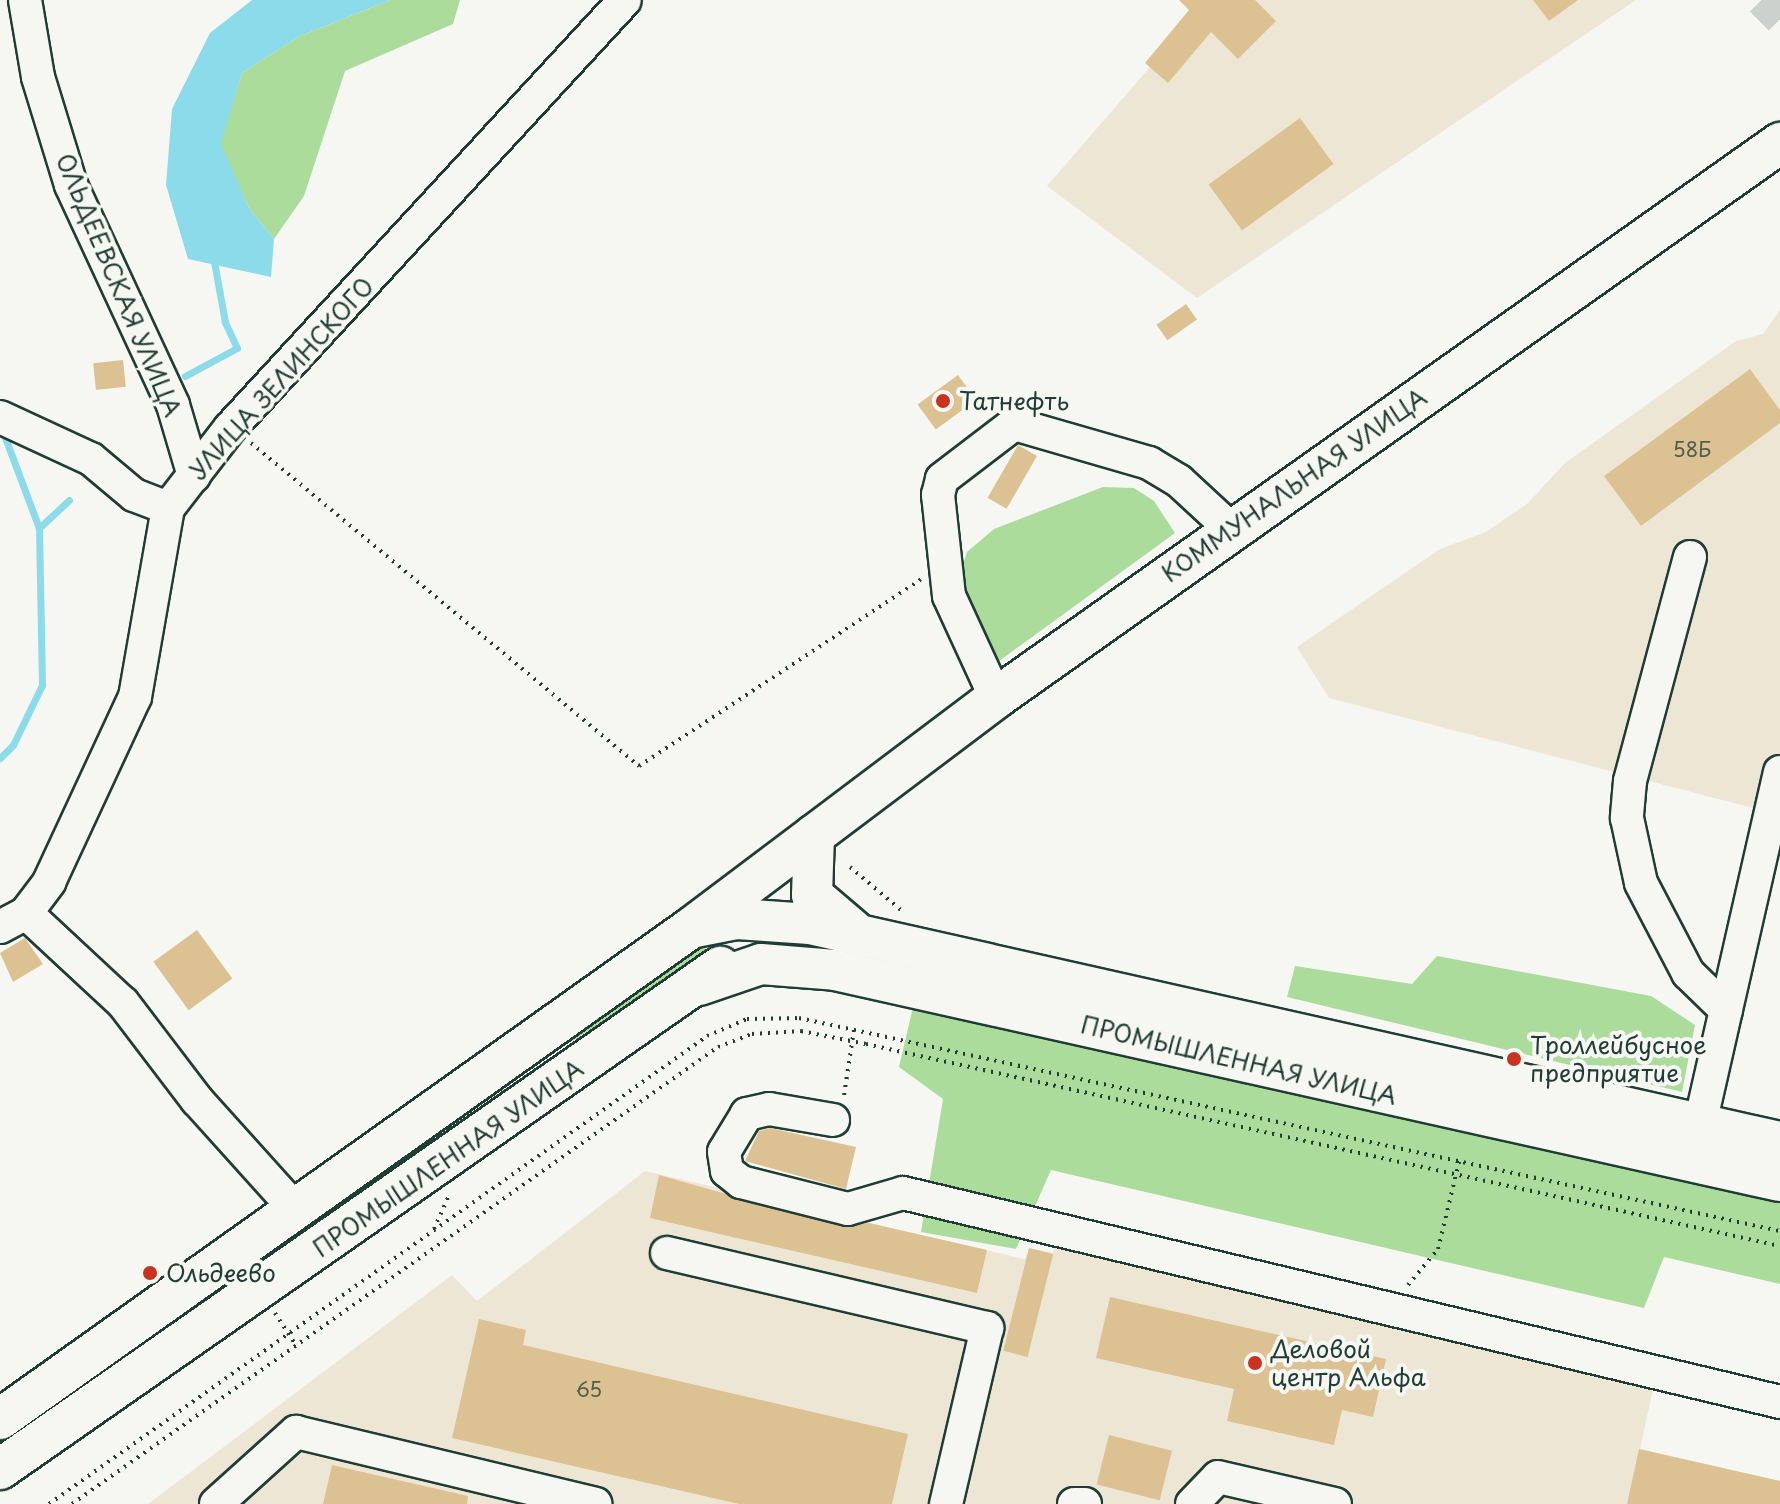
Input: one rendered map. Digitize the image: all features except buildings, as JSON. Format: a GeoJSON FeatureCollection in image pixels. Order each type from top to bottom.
{"type":"FeatureCollection","features":[{"type":"Feature","properties":{"kind":"main road","name":"КОММУНАЛЬНАЯ УЛИЦА"},"geometry":{"type":"LineString","coordinates":[[814,835],[996,698],[1231,529],[1780,143]]}},
{"type":"Feature","properties":{"kind":"main road","name":"ПРОМЫШЛЕННАЯ УЛИЦА"},"geometry":{"type":"LineString","coordinates":[[0,1469],[699,985],[768,918],[814,835]]}},
{"type":"Feature","properties":{"kind":"main road","name":"ПРОМЫШЛЕННАЯ УЛИЦА"},"geometry":{"type":"LineString","coordinates":[[0,1419],[691,928],[814,835]]}},
{"type":"Feature","properties":{"kind":"main road","name":"ПРОМЫШЛЕННАЯ УЛИЦА"},"geometry":{"type":"LineString","coordinates":[[814,835],[812,895],[842,925],[868,936]]}},
{"type":"Feature","properties":{"kind":"main road","name":"ПРОМЫШЛЕННАЯ УЛИЦА"},"geometry":{"type":"LineString","coordinates":[[691,928],[768,918],[868,936],[1696,1143],[1780,1181]]}},
{"type":"Feature","properties":{"kind":"main road"},"geometry":{"type":"LineString","coordinates":[[768,918],[768,944],[787,962]]}},
{"type":"Feature","properties":{"kind":"main road","name":"ПРОМЫШЛЕННАЯ УЛИЦА"},"geometry":{"type":"LineString","coordinates":[[699,985],[735,970],[787,962],[1696,1143],[1780,1142]]}},
{"type":"Feature","properties":{"kind":"main road"},"geometry":{"type":"LineString","coordinates":[[296,1210],[320,1246]]}},
{"type":"Feature","properties":{"kind":"street","name":"ОЛЬДЕЕВСКАЯ УЛИЦА"},"geometry":{"type":"LineString","coordinates":[[25,0],[38,77],[71,185],[173,405],[194,476]]}},
{"type":"Feature","properties":{"kind":"street","name":"УЛИЦА ЗЕЛИНСКОГО"},"geometry":{"type":"LineString","coordinates":[[13,920],[49,882],[135,697],[168,508],[230,428],[625,0]]}},
{"type":"Feature","properties":{"kind":"street"},"geometry":{"type":"LineString","coordinates":[[0,417],[91,459],[134,495],[168,508]]}},
{"type":"Feature","properties":{"kind":"street"},"geometry":{"type":"LineString","coordinates":[[996,698],[949,596],[938,495],[942,479],[1014,424],[1149,463],[1179,481],[1231,529]]}},
{"type":"Feature","properties":{"kind":"street"},"geometry":{"type":"LineString","coordinates":[[1690,557],[1630,781],[1627,818],[1641,883],[1688,973],[1726,1010]]}},
{"type":"Feature","properties":{"kind":"street"},"geometry":{"type":"LineString","coordinates":[[1696,1143],[1780,772]]}},
{"type":"Feature","properties":{"kind":"street"},"geometry":{"type":"LineString","coordinates":[[13,920],[123,1003],[197,1100],[296,1210]]}},
{"type":"Feature","properties":{"kind":"street"},"geometry":{"type":"LineString","coordinates":[[839,1107],[769,1109],[747,1114],[724,1152],[727,1171],[741,1182],[848,1209],[903,1193],[1391,1306],[1780,1402]]}},
{"type":"Feature","properties":{"kind":"street"},"geometry":{"type":"LineString","coordinates":[[667,1253],[987,1328],[946,1504]]}},
{"type":"Feature","properties":{"kind":"street"},"geometry":{"type":"LineString","coordinates":[[216,1504],[296,1432],[595,1504]]}},
{"type":"Feature","properties":{"kind":"street"},"geometry":{"type":"LineString","coordinates":[[1192,1504],[1218,1477],[1335,1504]]}},
{"type":"Feature","properties":{"kind":"street"},"geometry":{"type":"LineString","coordinates":[[1074,1504],[1085,1504]]}},
{"type":"Feature","properties":{"kind":"path"},"geometry":{"type":"LineString","coordinates":[[230,428],[639,766],[945,562]]}},
{"type":"Feature","properties":{"kind":"path"},"geometry":{"type":"LineString","coordinates":[[839,1107],[854,1030]]}},
{"type":"Feature","properties":{"kind":"path"},"geometry":{"type":"LineString","coordinates":[[1391,1306],[1438,1249],[1460,1158]]}},
{"type":"Feature","properties":{"kind":"path"},"geometry":{"type":"LineString","coordinates":[[1530,1173],[1527,1187],[1780,1246]]}},
{"type":"Feature","properties":{"kind":"path"},"geometry":{"type":"LineString","coordinates":[[434,1230],[454,1185]]}},
{"type":"Feature","properties":{"kind":"path"},"geometry":{"type":"LineString","coordinates":[[276,1315],[296,1345]]}},
{"type":"Feature","properties":{"kind":"shaded area"},"geometry":{"type":"Polygon","coordinates":[[[1208,0],[1636,0],[1197,298],[1047,186],[1208,0]]]}},
{"type":"Feature","properties":{"kind":"shaded area"},"geometry":{"type":"Polygon","coordinates":[[[1780,310],[1780,815],[1329,698],[1297,647],[1440,549],[1486,532],[1528,503],[1565,463],[1736,341],[1763,334],[1780,310]]]}},
{"type":"Feature","properties":{"kind":"shaded area"},"geometry":{"type":"Polygon","coordinates":[[[645,1171],[1025,1259],[1029,1248],[1053,1253],[1056,1240],[1655,1380],[1640,1449],[1780,1481],[1780,1504],[148,1504],[452,1275],[477,1301],[645,1171]]]}},
{"type":"Feature","properties":{"kind":"green space"},"geometry":{"type":"Polygon","coordinates":[[[390,0],[460,0],[453,24],[345,71],[304,196],[274,239],[249,208],[220,144],[242,73],[298,37],[390,0]]]}},
{"type":"Feature","properties":{"kind":"green space"},"geometry":{"type":"Polygon","coordinates":[[[1103,487],[1134,488],[1154,501],[1175,533],[999,661],[966,606],[960,574],[967,552],[994,529],[1103,487]]]}},
{"type":"Feature","properties":{"kind":"green space"},"geometry":{"type":"Polygon","coordinates":[[[703,944],[710,955],[329,1193],[322,1182],[703,944]]]}},
{"type":"Feature","properties":{"kind":"green space"},"geometry":{"type":"Polygon","coordinates":[[[1437,956],[1651,996],[1695,1025],[1682,1092],[1287,997],[1295,966],[1412,984],[1437,956]]]}},
{"type":"Feature","properties":{"kind":"green space"},"geometry":{"type":"Polygon","coordinates":[[[914,1003],[1780,1202],[1780,1284],[1664,1257],[1644,1308],[1051,1170],[1016,1249],[921,1232],[943,1099],[899,1067],[914,1003]]]}},
{"type":"Feature","properties":{"kind":"green space"},"geometry":{"type":"Polygon","coordinates":[[[260,1250],[267,1260],[6,1443],[0,1432],[260,1250]]]}},
{"type":"Feature","properties":{"kind":"water"},"geometry":{"type":"Polygon","coordinates":[[[252,0],[390,0],[298,37],[242,73],[221,144],[249,208],[274,239],[271,277],[188,259],[166,185],[172,109],[210,33],[252,0]]]}},
{"type":"Feature","properties":{"kind":"waterway"},"geometry":{"type":"LineString","coordinates":[[185,376],[237,348],[225,322],[213,256]]}},
{"type":"Feature","properties":{"kind":"waterway"},"geometry":{"type":"LineString","coordinates":[[0,758],[13,745],[42,685],[39,528],[4,435]]}},
{"type":"Feature","properties":{"kind":"waterway"},"geometry":{"type":"LineString","coordinates":[[39,528],[69,500]]}},
{"type":"Feature","properties":{"kind":"tunnel"},"geometry":{"type":"LineString","coordinates":[[1761,0],[1780,19]]}},
{"type":"Feature","properties":{"kind":"place","name":"Татнефть"},"geometry":{"type":"Point","coordinates":[943,401]}},
{"type":"Feature","properties":{"kind":"place","name":"Троллейбусное предприятие"},"geometry":{"type":"Point","coordinates":[1514,1059]}},
{"type":"Feature","properties":{"kind":"place","name":"Ольдеево"},"geometry":{"type":"Point","coordinates":[150,1273]}},
{"type":"Feature","properties":{"kind":"place","name":"Деловой центр Альфа"},"geometry":{"type":"Point","coordinates":[1255,1363]}}]}
